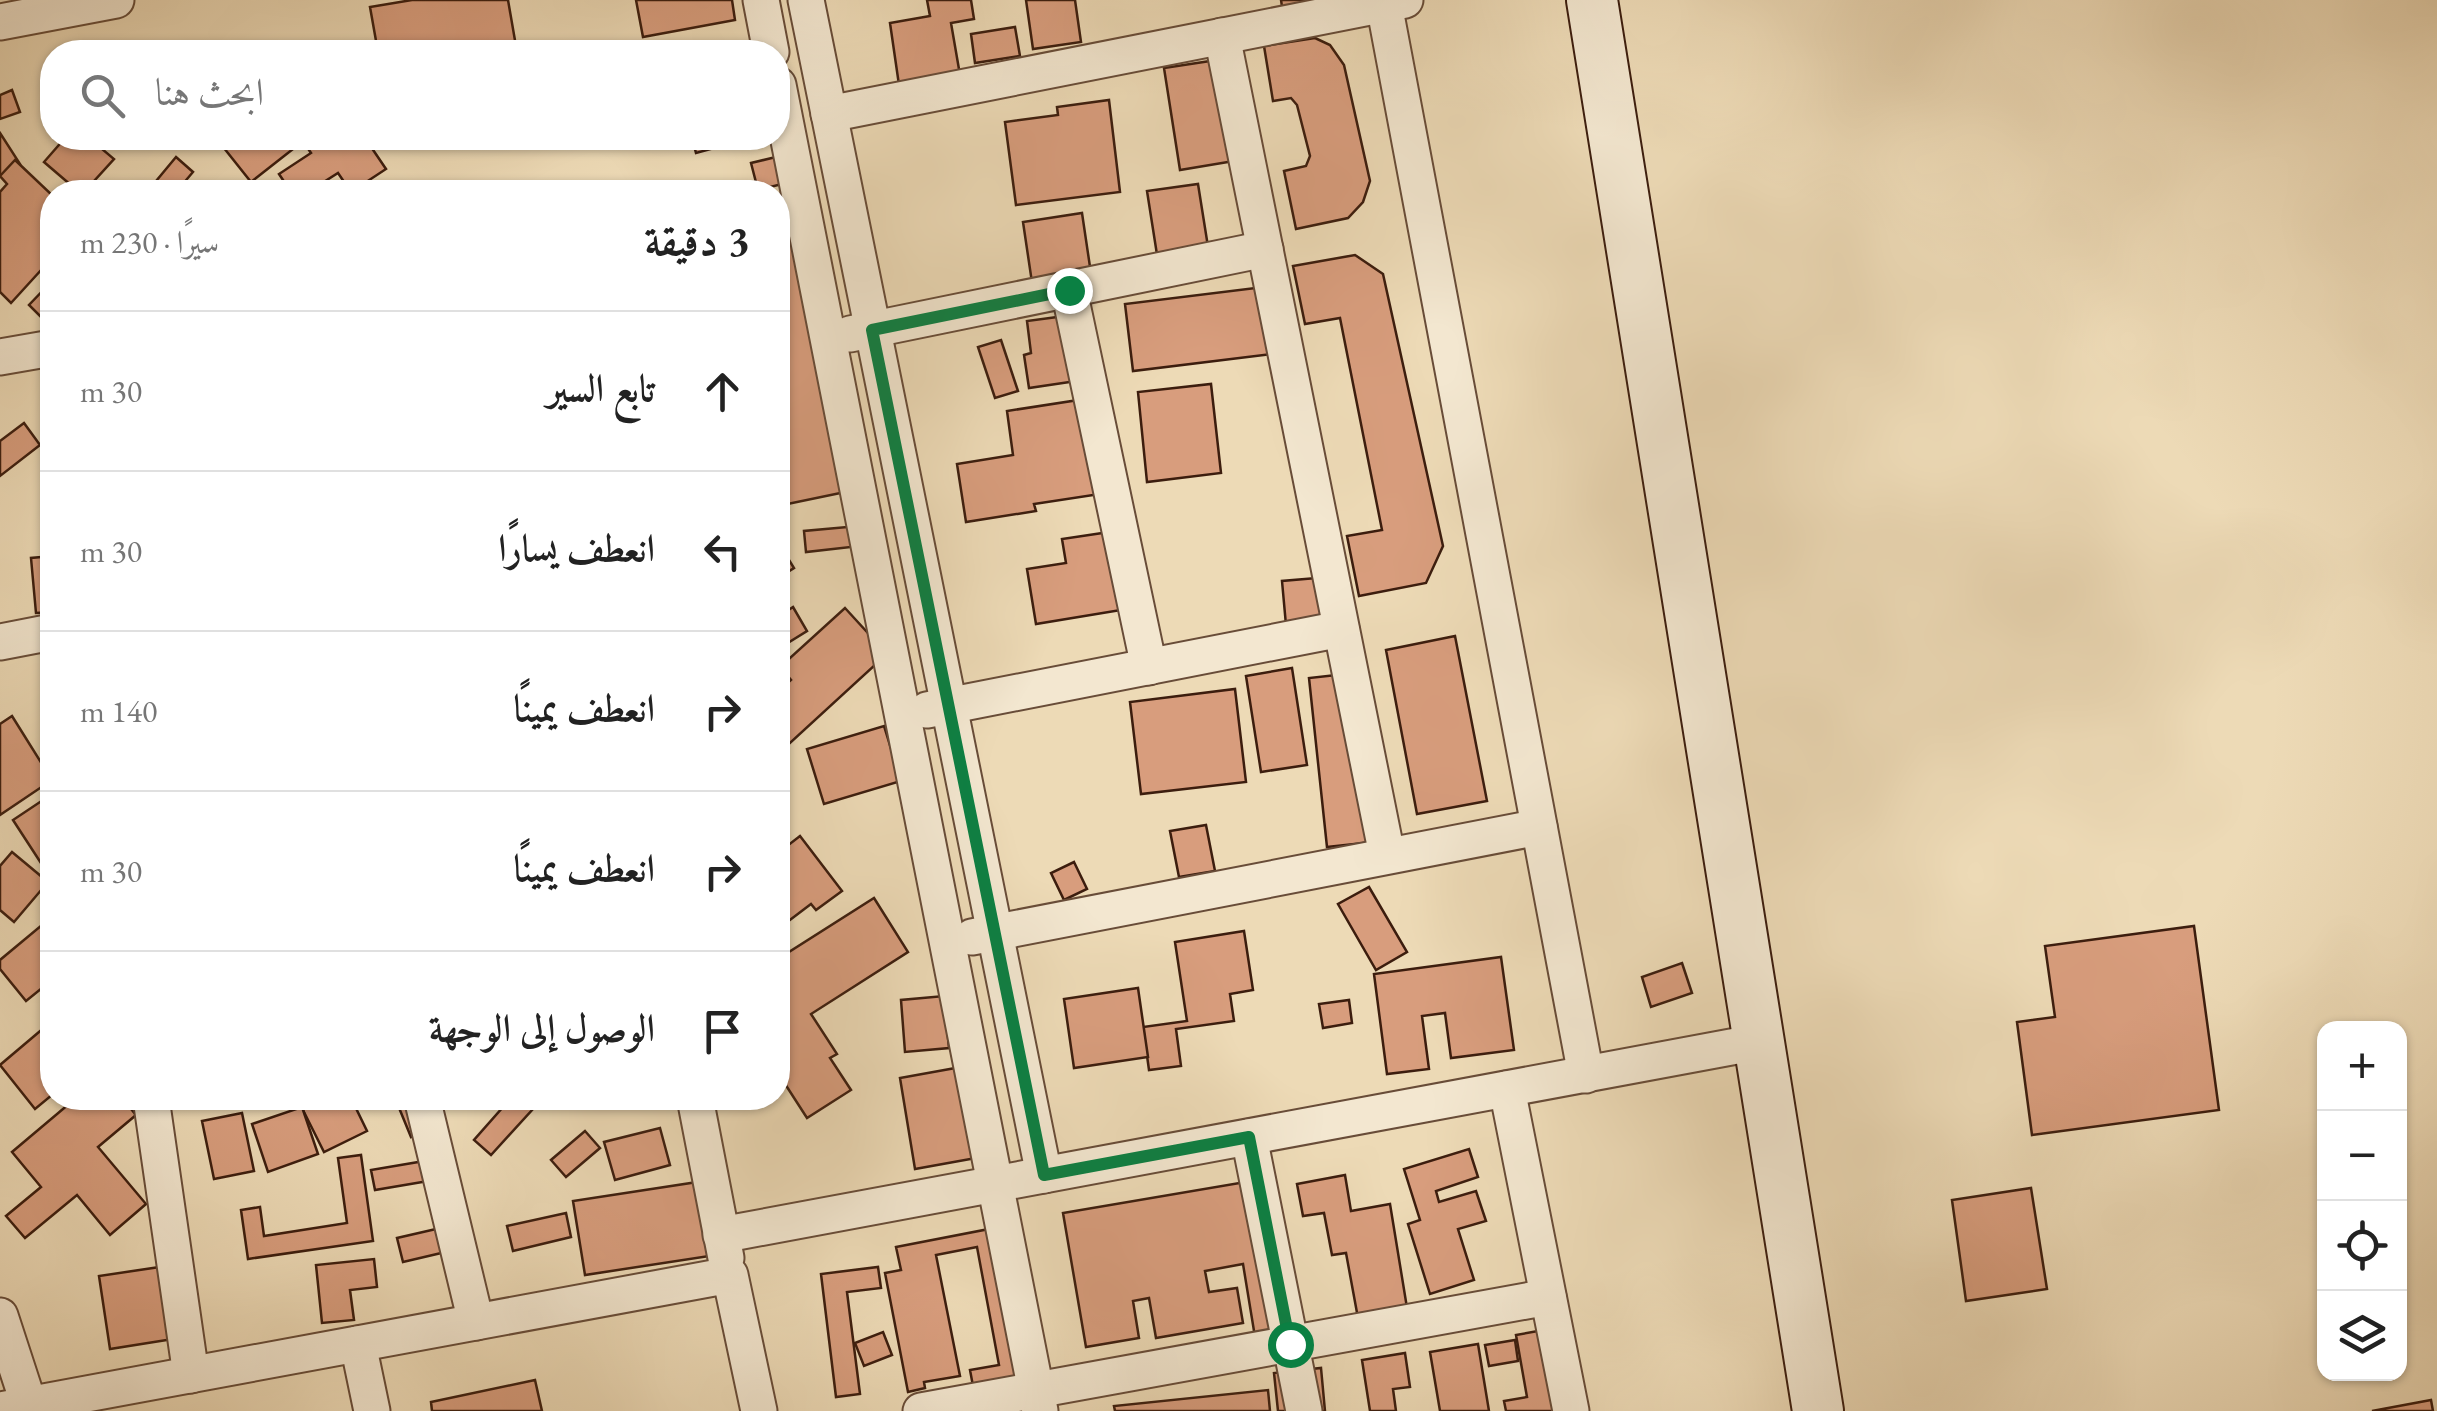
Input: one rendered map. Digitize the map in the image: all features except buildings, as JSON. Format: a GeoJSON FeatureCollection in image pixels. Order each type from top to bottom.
{"type":"FeatureCollection","features":[{"type":"Feature","properties":{"kind":"main road"},"geometry":{"type":"LineString","coordinates":[[1592,0],[1818,1411]]}},
{"type":"Feature","properties":{"kind":"street"},"geometry":{"type":"LineString","coordinates":[[0,22],[116,0]]}},
{"type":"Feature","properties":{"kind":"street"},"geometry":{"type":"LineString","coordinates":[[761,0],[769,40]]}},
{"type":"Feature","properties":{"kind":"street"},"geometry":{"type":"LineString","coordinates":[[806,0],[1044,1175]]}},
{"type":"Feature","properties":{"kind":"street"},"geometry":{"type":"LineString","coordinates":[[829,114],[1395,2],[1586,1075]]}},
{"type":"Feature","properties":{"kind":"street"},"geometry":{"type":"LineString","coordinates":[[1222,36],[1386,855]]}},
{"type":"Feature","properties":{"kind":"street"},"geometry":{"type":"LineString","coordinates":[[784,150],[787,180]]}},
{"type":"Feature","properties":{"kind":"street"},"geometry":{"type":"LineString","coordinates":[[790,209],[828,338],[1038,1401]]}},
{"type":"Feature","properties":{"kind":"street"},"geometry":{"type":"LineString","coordinates":[[828,338],[1265,249]]}},
{"type":"Feature","properties":{"kind":"street"},"geometry":{"type":"LineString","coordinates":[[1069,290],[1149,666]]}},
{"type":"Feature","properties":{"kind":"street"},"geometry":{"type":"LineString","coordinates":[[0,357],[40,350]]}},
{"type":"Feature","properties":{"kind":"street"},"geometry":{"type":"LineString","coordinates":[[902,715],[1341,628]]}},
{"type":"Feature","properties":{"kind":"street"},"geometry":{"type":"LineString","coordinates":[[0,642],[40,634]]}},
{"type":"Feature","properties":{"kind":"street"},"geometry":{"type":"LineString","coordinates":[[946,943],[1539,827]]}},
{"type":"Feature","properties":{"kind":"street"},"geometry":{"type":"LineString","coordinates":[[722,1235],[1758,1042]]}},
{"type":"Feature","properties":{"kind":"street"},"geometry":{"type":"LineString","coordinates":[[1507,1089],[1570,1411]]}},
{"type":"Feature","properties":{"kind":"street"},"geometry":{"type":"LineString","coordinates":[[153,1110],[191,1375]]}},
{"type":"Feature","properties":{"kind":"street"},"geometry":{"type":"LineString","coordinates":[[425,1110],[476,1322]]}},
{"type":"Feature","properties":{"kind":"street"},"geometry":{"type":"LineString","coordinates":[[697,1110],[759,1411]]}},
{"type":"Feature","properties":{"kind":"street"},"geometry":{"type":"LineString","coordinates":[[1249,1137],[1304,1411]]}},
{"type":"Feature","properties":{"kind":"street"},"geometry":{"type":"LineString","coordinates":[[0,1316],[14,1407],[730,1276]]}},
{"type":"Feature","properties":{"kind":"street"},"geometry":{"type":"LineString","coordinates":[[920,1411],[1038,1401],[1290,1344],[1548,1297]]}},
{"type":"Feature","properties":{"kind":"street"},"geometry":{"type":"LineString","coordinates":[[358,1344],[372,1411]]}},
{"type":"Feature","properties":{"kind":"route"},"geometry":{"type":"LineString","coordinates":[[1069,290],[872,330],[1044,1175],[1249,1137],[1290,1344]]}}]}
